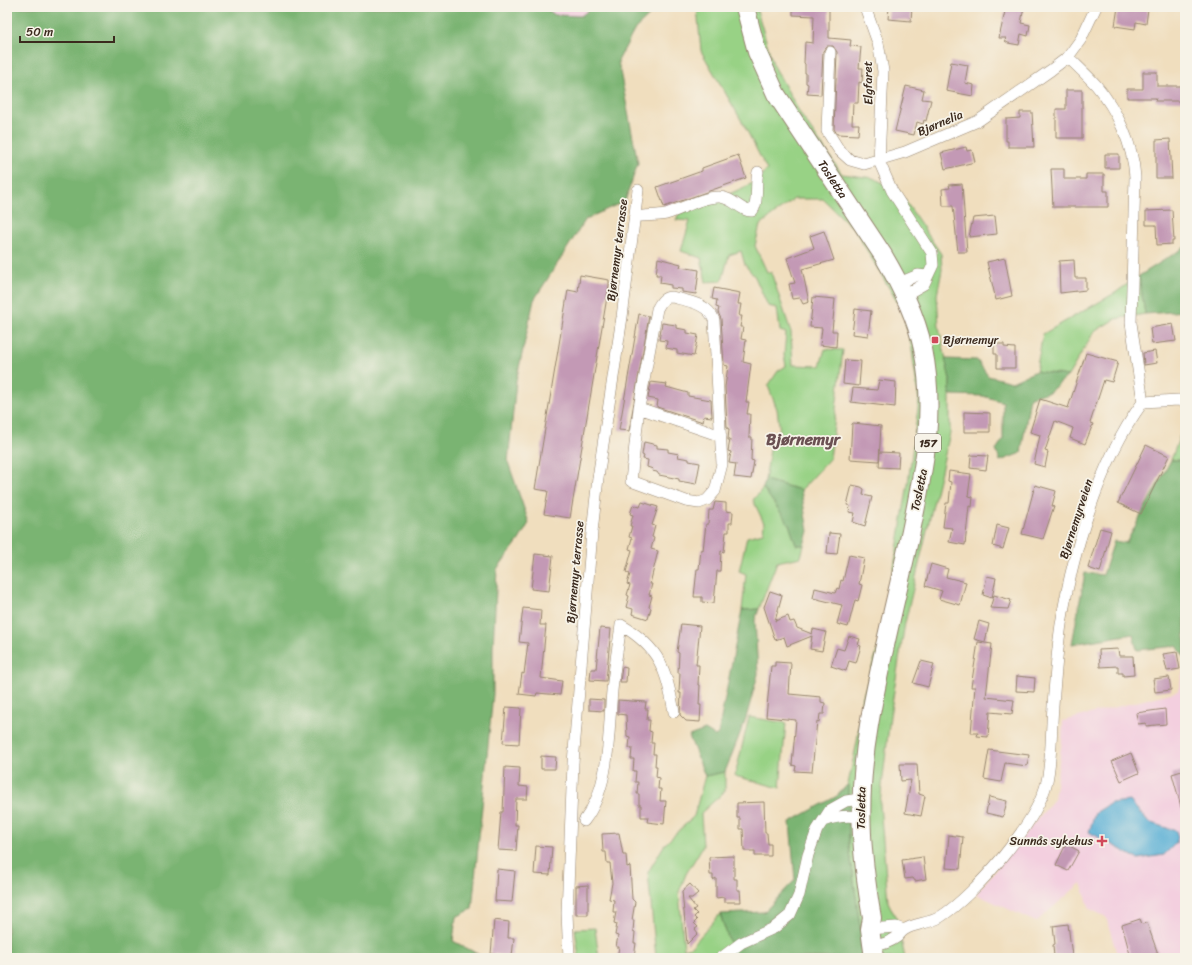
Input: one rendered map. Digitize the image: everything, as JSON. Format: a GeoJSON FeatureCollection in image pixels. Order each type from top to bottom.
{"type":"FeatureCollection","features":[{"type":"Feature","properties":{"kind":"main road","name":"Tosletta"},"geometry":{"type":"LineString","coordinates":[[745,7],[757,52],[776,94],[883,255],[902,289],[922,348],[929,394],[929,433],[921,487],[869,725],[860,799],[863,856],[876,940]]}},
{"type":"Feature","properties":{"kind":"street","name":"Elgfaret"},"geometry":{"type":"LineString","coordinates":[[865,7],[878,43],[883,71],[879,161]]}},
{"type":"Feature","properties":{"kind":"street","name":"Bjørnelia"},"geometry":{"type":"LineString","coordinates":[[830,52],[827,132],[839,150],[850,160],[864,164],[879,161],[946,136],[978,121],[1068,57],[1081,38],[1096,7]]}},
{"type":"Feature","properties":{"kind":"street"},"geometry":{"type":"LineString","coordinates":[[1068,57],[1096,85],[1111,105],[1132,153],[1135,177],[1131,323],[1143,402],[1185,401]]}},
{"type":"Feature","properties":{"kind":"street"},"geometry":{"type":"LineString","coordinates":[[879,161],[892,191],[932,253],[932,270],[926,276],[918,275],[902,289]]}},
{"type":"Feature","properties":{"kind":"street"},"geometry":{"type":"LineString","coordinates":[[635,217],[666,214],[710,198],[718,197],[730,200],[748,212],[752,211],[756,206],[755,183],[758,172]]}},
{"type":"Feature","properties":{"kind":"street","name":"Bjørnemyr terrasse"},"geometry":{"type":"LineString","coordinates":[[569,958],[567,913],[570,821],[581,654],[598,478],[608,416],[638,190]]}},
{"type":"Feature","properties":{"kind":"street"},"geometry":{"type":"LineString","coordinates":[[670,297],[699,305],[709,310],[714,320],[722,464],[715,491],[703,502],[686,501],[631,481],[640,408],[657,309],[661,301],[670,297]]}},
{"type":"Feature","properties":{"kind":"street","name":"Bjørnemyrveien"},"geometry":{"type":"LineString","coordinates":[[876,940],[894,938],[904,930],[929,923],[939,918],[969,893],[1018,837],[1035,812],[1047,781],[1058,652],[1063,614],[1072,573],[1088,515],[1099,484],[1126,428],[1143,402]]}},
{"type":"Feature","properties":{"kind":"street"},"geometry":{"type":"LineString","coordinates":[[640,408],[720,436]]}},
{"type":"Feature","properties":{"kind":"street"},"geometry":{"type":"LineString","coordinates":[[584,821],[596,803],[602,782],[606,757],[615,656],[620,625],[638,636],[661,663],[668,681],[674,712]]}},
{"type":"Feature","properties":{"kind":"street"},"geometry":{"type":"LineString","coordinates":[[721,958],[741,943],[774,928],[790,915],[799,895],[812,841],[823,821],[830,810],[846,801],[860,799]]}},
{"type":"Feature","properties":{"kind":"street"},"geometry":{"type":"LineString","coordinates":[[823,821],[833,817],[860,817]]}},
{"type":"Feature","properties":{"kind":"street","name":"Bjørnemyrveien"},"geometry":{"type":"LineString","coordinates":[[876,940],[896,927],[904,930]]}},
{"type":"Feature","properties":{"kind":"shaded area"},"geometry":{"type":"Polygon","coordinates":[[[544,7],[593,7],[581,16],[555,15],[544,7]]]}},
{"type":"Feature","properties":{"kind":"shaded area","name":"Sunnås sykehus"},"geometry":{"type":"Polygon","coordinates":[[[1185,663],[1185,958],[1118,958],[1106,917],[1090,909],[1081,883],[1036,922],[976,894],[1054,799],[1063,721],[1178,691],[1185,663]]]}},
{"type":"Feature","properties":{"kind":"green space"},"geometry":{"type":"Polygon","coordinates":[[[7,7],[544,7],[555,15],[581,16],[593,7],[658,7],[635,29],[618,61],[638,163],[625,201],[586,219],[534,300],[516,381],[508,462],[529,523],[519,540],[497,569],[493,648],[493,694],[472,909],[456,917],[453,941],[478,954],[479,958],[7,958],[7,7]]]}},
{"type":"Feature","properties":{"kind":"green space"},"geometry":{"type":"Polygon","coordinates":[[[697,7],[756,7],[773,64],[801,115],[842,174],[873,178],[898,190],[941,254],[942,270],[937,295],[939,327],[950,379],[950,433],[905,623],[890,716],[880,804],[888,902],[897,920],[905,958],[862,958],[860,927],[849,845],[848,784],[857,742],[862,699],[883,633],[908,483],[919,401],[911,344],[902,310],[855,230],[823,199],[794,199],[760,225],[755,246],[767,272],[771,272],[791,332],[793,365],[820,366],[825,349],[843,350],[830,459],[801,490],[765,480],[771,444],[781,440],[777,409],[768,386],[778,371],[786,366],[784,355],[786,333],[780,331],[777,308],[768,306],[755,277],[745,265],[741,251],[729,255],[722,281],[706,282],[701,258],[681,251],[690,221],[676,220],[679,213],[710,203],[751,184],[767,170],[744,125],[701,51],[697,7]]]}},
{"type":"Feature","properties":{"kind":"green space"},"geometry":{"type":"Polygon","coordinates":[[[1185,247],[1185,311],[1145,314],[1139,276],[1185,247]]]}},
{"type":"Feature","properties":{"kind":"green space"},"geometry":{"type":"Polygon","coordinates":[[[1139,276],[1145,314],[1115,319],[1094,332],[1068,376],[1036,371],[1043,334],[1115,293],[1139,276]]]}},
{"type":"Feature","properties":{"kind":"green space"},"geometry":{"type":"Polygon","coordinates":[[[945,359],[977,360],[988,376],[1012,382],[1036,371],[1068,376],[1049,392],[1030,397],[1021,453],[1000,461],[996,450],[1003,439],[1003,402],[983,396],[950,395],[950,379],[945,359]]]}},
{"type":"Feature","properties":{"kind":"green space"},"geometry":{"type":"Polygon","coordinates":[[[1184,417],[1185,460],[1171,460],[1182,430],[1184,417]]]}},
{"type":"Feature","properties":{"kind":"green space"},"geometry":{"type":"Polygon","coordinates":[[[1171,460],[1185,460],[1185,658],[1177,646],[1137,650],[1133,634],[1072,644],[1085,573],[1103,575],[1114,541],[1126,543],[1171,460]]]}},
{"type":"Feature","properties":{"kind":"green space"},"geometry":{"type":"Polygon","coordinates":[[[765,480],[801,490],[808,531],[804,545],[796,545],[789,524],[763,488],[765,480]]]}},
{"type":"Feature","properties":{"kind":"green space"},"geometry":{"type":"Polygon","coordinates":[[[763,488],[789,524],[796,545],[804,545],[801,557],[777,562],[759,609],[742,610],[746,574],[739,571],[747,537],[763,533],[764,523],[753,500],[763,488]]]}},
{"type":"Feature","properties":{"kind":"green space"},"geometry":{"type":"Polygon","coordinates":[[[759,609],[755,620],[758,674],[746,718],[725,772],[705,776],[689,736],[705,730],[715,736],[718,734],[742,610],[759,609]]]}},
{"type":"Feature","properties":{"kind":"green space"},"geometry":{"type":"Polygon","coordinates":[[[749,717],[786,723],[780,788],[735,776],[749,717]]]}},
{"type":"Feature","properties":{"kind":"green space"},"geometry":{"type":"Polygon","coordinates":[[[725,772],[725,791],[701,813],[703,846],[686,874],[679,892],[684,949],[691,947],[720,914],[735,958],[656,958],[648,872],[665,844],[694,816],[705,776],[725,772]]]}},
{"type":"Feature","properties":{"kind":"green space"},"geometry":{"type":"Polygon","coordinates":[[[848,784],[849,845],[860,927],[862,958],[735,958],[720,914],[764,912],[795,880],[790,822],[837,796],[848,784]]]}},
{"type":"Feature","properties":{"kind":"green space"},"geometry":{"type":"Polygon","coordinates":[[[595,928],[599,958],[579,958],[575,929],[595,928]]]}},
{"type":"Feature","properties":{"kind":"water"},"geometry":{"type":"Polygon","coordinates":[[[1130,801],[1148,822],[1176,831],[1178,837],[1176,843],[1164,855],[1138,859],[1089,832],[1095,813],[1111,803],[1130,801]]]}},
{"type":"Feature","properties":{"kind":"building"},"geometry":{"type":"Polygon","coordinates":[[[793,7],[829,7],[829,38],[851,40],[850,46],[861,47],[859,68],[863,68],[862,83],[859,82],[858,103],[853,103],[852,124],[859,124],[858,135],[837,134],[834,129],[837,52],[833,46],[827,46],[823,51],[821,95],[807,94],[808,84],[806,83],[804,63],[805,42],[813,43],[814,16],[793,15],[793,7]]]}},
{"type":"Feature","properties":{"kind":"building"},"geometry":{"type":"Polygon","coordinates":[[[889,7],[912,7],[911,21],[888,19],[889,7]]]}},
{"type":"Feature","properties":{"kind":"building"},"geometry":{"type":"Polygon","coordinates":[[[1006,7],[1024,7],[1021,23],[1030,25],[1028,36],[1021,34],[1019,45],[1008,43],[1005,41],[1006,38],[999,38],[1006,7]]]}},
{"type":"Feature","properties":{"kind":"building"},"geometry":{"type":"Polygon","coordinates":[[[1118,7],[1138,7],[1148,9],[1146,24],[1136,22],[1135,29],[1115,26],[1118,7]]]}},
{"type":"Feature","properties":{"kind":"building"},"geometry":{"type":"Polygon","coordinates":[[[951,62],[968,65],[965,83],[974,85],[973,96],[946,91],[951,62]]]}},
{"type":"Feature","properties":{"kind":"building"},"geometry":{"type":"Polygon","coordinates":[[[1143,72],[1157,72],[1157,86],[1185,86],[1185,101],[1155,101],[1156,98],[1127,98],[1127,89],[1143,89],[1143,72]]]}},
{"type":"Feature","properties":{"kind":"building"},"geometry":{"type":"Polygon","coordinates":[[[906,86],[924,90],[922,99],[931,100],[926,121],[924,120],[923,124],[917,122],[914,135],[895,131],[906,86]]]}},
{"type":"Feature","properties":{"kind":"building"},"geometry":{"type":"Polygon","coordinates":[[[1066,90],[1082,90],[1082,138],[1056,138],[1056,109],[1066,109],[1066,90]]]}},
{"type":"Feature","properties":{"kind":"building"},"geometry":{"type":"Polygon","coordinates":[[[1020,112],[1032,112],[1034,147],[1008,147],[1008,141],[1006,141],[1006,119],[1020,118],[1020,112]]]}},
{"type":"Feature","properties":{"kind":"building"},"geometry":{"type":"Polygon","coordinates":[[[1170,139],[1172,178],[1156,178],[1156,140],[1170,139]]]}},
{"type":"Feature","properties":{"kind":"building"},"geometry":{"type":"Polygon","coordinates":[[[966,147],[967,151],[972,150],[975,162],[945,169],[941,153],[966,147]]]}},
{"type":"Feature","properties":{"kind":"building"},"geometry":{"type":"Polygon","coordinates":[[[1105,154],[1119,154],[1119,168],[1105,168],[1105,154]]]}},
{"type":"Feature","properties":{"kind":"building"},"geometry":{"type":"Polygon","coordinates":[[[738,155],[746,178],[664,207],[657,187],[702,171],[702,168],[738,155]]]}},
{"type":"Feature","properties":{"kind":"building"},"geometry":{"type":"Polygon","coordinates":[[[1051,169],[1064,169],[1064,179],[1086,179],[1086,174],[1104,174],[1104,191],[1108,191],[1108,207],[1053,207],[1051,169]]]}},
{"type":"Feature","properties":{"kind":"building"},"geometry":{"type":"Polygon","coordinates":[[[962,184],[967,252],[958,252],[953,206],[943,206],[942,189],[950,188],[949,185],[962,184]]]}},
{"type":"Feature","properties":{"kind":"building"},"geometry":{"type":"Polygon","coordinates":[[[1172,210],[1174,241],[1172,241],[1172,244],[1157,245],[1156,225],[1146,225],[1146,211],[1172,210]]]}},
{"type":"Feature","properties":{"kind":"building"},"geometry":{"type":"Polygon","coordinates":[[[995,216],[997,234],[969,237],[973,218],[995,216]]]}},
{"type":"Feature","properties":{"kind":"building"},"geometry":{"type":"Polygon","coordinates":[[[824,231],[834,260],[802,269],[809,302],[803,304],[800,298],[792,299],[789,284],[795,283],[787,258],[814,248],[810,236],[824,231]]]}},
{"type":"Feature","properties":{"kind":"building"},"geometry":{"type":"Polygon","coordinates":[[[658,258],[681,264],[680,267],[699,270],[696,294],[682,292],[682,289],[671,288],[671,285],[660,283],[661,275],[656,275],[658,258]]]}},
{"type":"Feature","properties":{"kind":"building"},"geometry":{"type":"Polygon","coordinates":[[[1005,258],[1012,296],[996,300],[987,262],[1005,258]]]}},
{"type":"Feature","properties":{"kind":"building"},"geometry":{"type":"Polygon","coordinates":[[[1074,260],[1075,278],[1086,278],[1086,290],[1060,293],[1059,261],[1074,260]]]}},
{"type":"Feature","properties":{"kind":"building"},"geometry":{"type":"Polygon","coordinates":[[[580,275],[609,280],[609,285],[570,518],[544,514],[548,491],[535,489],[568,290],[578,292],[580,275]]]}},
{"type":"Feature","properties":{"kind":"building"},"geometry":{"type":"Polygon","coordinates":[[[714,288],[740,293],[738,304],[741,304],[739,316],[742,316],[740,327],[743,327],[741,339],[746,340],[743,362],[751,364],[746,402],[749,402],[747,414],[750,414],[749,437],[752,437],[751,460],[754,461],[751,479],[734,477],[736,464],[729,463],[731,452],[728,451],[730,440],[728,440],[729,429],[727,428],[725,387],[728,366],[724,365],[721,319],[718,312],[719,308],[716,307],[717,300],[712,299],[714,288]]]}},
{"type":"Feature","properties":{"kind":"building"},"geometry":{"type":"Polygon","coordinates":[[[813,297],[835,299],[832,331],[837,331],[836,347],[820,345],[822,328],[810,327],[813,297]]]}},
{"type":"Feature","properties":{"kind":"building"},"geometry":{"type":"Polygon","coordinates":[[[855,309],[871,311],[868,336],[852,334],[855,309]]]}},
{"type":"Feature","properties":{"kind":"building"},"geometry":{"type":"Polygon","coordinates":[[[639,314],[649,316],[629,431],[619,430],[639,314]]]}},
{"type":"Feature","properties":{"kind":"building"},"geometry":{"type":"Polygon","coordinates":[[[662,323],[676,325],[676,328],[687,330],[687,333],[698,335],[694,356],[677,353],[677,350],[666,348],[667,341],[659,340],[662,323]]]}},
{"type":"Feature","properties":{"kind":"building"},"geometry":{"type":"Polygon","coordinates":[[[1173,324],[1176,341],[1152,344],[1150,328],[1173,324]]]}},
{"type":"Feature","properties":{"kind":"building"},"geometry":{"type":"Polygon","coordinates":[[[994,344],[1004,344],[1004,347],[1015,348],[1015,368],[997,368],[997,354],[994,354],[994,344]]]}},
{"type":"Feature","properties":{"kind":"building"},"geometry":{"type":"Polygon","coordinates":[[[1155,351],[1157,363],[1144,365],[1143,353],[1155,351]]]}},
{"type":"Feature","properties":{"kind":"building"},"geometry":{"type":"Polygon","coordinates":[[[1086,353],[1118,362],[1112,382],[1104,380],[1090,423],[1093,424],[1085,444],[1070,438],[1073,428],[1055,421],[1045,451],[1048,452],[1045,467],[1034,464],[1040,435],[1030,432],[1040,399],[1068,408],[1086,353]]]}},
{"type":"Feature","properties":{"kind":"building"},"geometry":{"type":"Polygon","coordinates":[[[845,360],[861,361],[859,386],[843,384],[845,360]]]}},
{"type":"Feature","properties":{"kind":"building"},"geometry":{"type":"Polygon","coordinates":[[[879,380],[896,382],[895,407],[851,402],[853,388],[877,390],[879,380]]]}},
{"type":"Feature","properties":{"kind":"building"},"geometry":{"type":"Polygon","coordinates":[[[651,382],[667,384],[666,387],[688,393],[688,396],[711,400],[712,417],[704,416],[703,422],[657,407],[658,400],[648,398],[651,382]]]}},
{"type":"Feature","properties":{"kind":"building"},"geometry":{"type":"Polygon","coordinates":[[[964,412],[990,413],[990,432],[964,432],[964,412]]]}},
{"type":"Feature","properties":{"kind":"building"},"geometry":{"type":"Polygon","coordinates":[[[853,423],[881,426],[879,461],[850,459],[853,423]]]}},
{"type":"Feature","properties":{"kind":"building"},"geometry":{"type":"Polygon","coordinates":[[[644,442],[657,445],[657,448],[668,449],[668,452],[679,454],[678,457],[700,463],[696,484],[659,475],[657,472],[652,471],[653,469],[647,467],[648,460],[643,459],[644,456],[642,455],[644,442]]]}},
{"type":"Feature","properties":{"kind":"building"},"geometry":{"type":"Polygon","coordinates":[[[1146,445],[1169,456],[1141,514],[1118,503],[1146,445]]]}},
{"type":"Feature","properties":{"kind":"building"},"geometry":{"type":"Polygon","coordinates":[[[880,452],[899,453],[898,468],[879,467],[880,452]]]}},
{"type":"Feature","properties":{"kind":"building"},"geometry":{"type":"Polygon","coordinates":[[[971,455],[988,456],[986,470],[970,468],[971,455]]]}},
{"type":"Feature","properties":{"kind":"building"},"geometry":{"type":"Polygon","coordinates":[[[949,471],[971,474],[968,496],[973,497],[972,507],[969,506],[965,545],[949,542],[952,528],[943,527],[946,503],[949,503],[951,482],[948,481],[949,471]]]}},
{"type":"Feature","properties":{"kind":"building"},"geometry":{"type":"Polygon","coordinates":[[[852,485],[864,489],[863,495],[872,497],[865,526],[853,522],[855,513],[849,512],[850,506],[847,505],[852,485]]]}},
{"type":"Feature","properties":{"kind":"building"},"geometry":{"type":"Polygon","coordinates":[[[1035,485],[1056,491],[1052,506],[1054,506],[1043,539],[1022,534],[1035,485]]]}},
{"type":"Feature","properties":{"kind":"building"},"geometry":{"type":"Polygon","coordinates":[[[642,502],[658,507],[652,525],[655,526],[651,549],[658,551],[650,584],[652,584],[649,595],[652,596],[648,619],[632,614],[633,609],[626,607],[630,585],[627,584],[630,574],[626,572],[632,550],[629,549],[632,538],[629,537],[633,515],[630,514],[633,505],[640,507],[642,502]]]}},
{"type":"Feature","properties":{"kind":"building"},"geometry":{"type":"Polygon","coordinates":[[[715,502],[726,503],[726,511],[733,512],[732,523],[729,523],[729,532],[726,532],[724,552],[721,551],[720,571],[717,571],[714,603],[702,602],[702,597],[694,597],[697,569],[699,569],[701,549],[703,550],[709,510],[713,510],[715,502]]]}},
{"type":"Feature","properties":{"kind":"building"},"geometry":{"type":"Polygon","coordinates":[[[997,525],[1009,528],[1003,549],[993,546],[997,525]]]}},
{"type":"Feature","properties":{"kind":"building"},"geometry":{"type":"Polygon","coordinates":[[[1100,528],[1111,531],[1100,572],[1088,568],[1100,528]]]}},
{"type":"Feature","properties":{"kind":"building"},"geometry":{"type":"Polygon","coordinates":[[[829,533],[840,534],[837,554],[827,553],[829,533]]]}},
{"type":"Feature","properties":{"kind":"building"},"geometry":{"type":"Polygon","coordinates":[[[535,554],[553,556],[549,591],[531,589],[535,554]]]}},
{"type":"Feature","properties":{"kind":"building"},"geometry":{"type":"Polygon","coordinates":[[[849,555],[864,558],[859,584],[862,585],[858,601],[855,600],[848,627],[837,624],[842,605],[813,598],[815,588],[835,593],[837,588],[839,589],[841,580],[843,581],[849,555]]]}},
{"type":"Feature","properties":{"kind":"building"},"geometry":{"type":"Polygon","coordinates":[[[931,564],[948,569],[946,577],[966,582],[960,605],[939,599],[942,591],[925,586],[931,564]]]}},
{"type":"Feature","properties":{"kind":"building"},"geometry":{"type":"Polygon","coordinates":[[[987,576],[996,578],[992,598],[983,595],[987,576]]]}},
{"type":"Feature","properties":{"kind":"building"},"geometry":{"type":"Polygon","coordinates":[[[770,591],[782,595],[775,621],[788,616],[790,622],[794,621],[797,628],[812,634],[813,629],[826,632],[822,651],[810,649],[812,636],[787,646],[784,637],[775,640],[764,607],[770,591]]]}},
{"type":"Feature","properties":{"kind":"building"},"geometry":{"type":"Polygon","coordinates":[[[994,595],[1011,600],[1008,609],[990,608],[994,595]]]}},
{"type":"Feature","properties":{"kind":"building"},"geometry":{"type":"Polygon","coordinates":[[[523,608],[541,610],[540,625],[546,625],[541,678],[562,681],[560,695],[537,693],[536,696],[519,694],[522,673],[524,674],[528,643],[519,642],[523,608]]]}},
{"type":"Feature","properties":{"kind":"building"},"geometry":{"type":"Polygon","coordinates":[[[979,621],[989,624],[985,642],[974,639],[979,621]]]}},
{"type":"Feature","properties":{"kind":"building"},"geometry":{"type":"Polygon","coordinates":[[[681,624],[700,626],[696,665],[699,665],[698,685],[700,685],[700,722],[686,721],[680,715],[681,693],[679,693],[680,673],[678,673],[679,653],[677,652],[681,624]]]}},
{"type":"Feature","properties":{"kind":"building"},"geometry":{"type":"Polygon","coordinates":[[[600,628],[611,629],[606,681],[590,680],[591,669],[596,669],[600,628]]]}},
{"type":"Feature","properties":{"kind":"building"},"geometry":{"type":"Polygon","coordinates":[[[849,636],[860,639],[858,645],[861,646],[856,663],[849,661],[846,671],[831,666],[837,648],[844,650],[849,636]]]}},
{"type":"Feature","properties":{"kind":"building"},"geometry":{"type":"Polygon","coordinates":[[[978,642],[992,644],[986,697],[1014,700],[1012,714],[990,712],[988,737],[977,736],[978,733],[971,733],[975,687],[971,687],[978,642]]]}},
{"type":"Feature","properties":{"kind":"building"},"geometry":{"type":"Polygon","coordinates":[[[1118,649],[1119,656],[1133,656],[1134,675],[1123,676],[1123,673],[1118,673],[1118,666],[1100,667],[1099,650],[1118,649]]]}},
{"type":"Feature","properties":{"kind":"building"},"geometry":{"type":"Polygon","coordinates":[[[1177,652],[1180,669],[1167,671],[1163,654],[1177,652]]]}},
{"type":"Feature","properties":{"kind":"building"},"geometry":{"type":"Polygon","coordinates":[[[921,661],[934,664],[928,687],[913,683],[921,661]]]}},
{"type":"Feature","properties":{"kind":"building"},"geometry":{"type":"Polygon","coordinates":[[[775,662],[791,663],[789,694],[821,697],[821,702],[825,703],[824,714],[820,714],[819,722],[817,721],[812,772],[795,771],[796,766],[792,765],[796,720],[766,717],[771,666],[775,666],[775,662]]]}},
{"type":"Feature","properties":{"kind":"building"},"geometry":{"type":"Polygon","coordinates":[[[622,667],[627,668],[626,682],[620,682],[622,667]]]}},
{"type":"Feature","properties":{"kind":"building"},"geometry":{"type":"Polygon","coordinates":[[[1017,676],[1035,678],[1034,692],[1016,691],[1017,676]]]}},
{"type":"Feature","properties":{"kind":"building"},"geometry":{"type":"Polygon","coordinates":[[[1169,677],[1171,690],[1155,692],[1153,679],[1169,677]]]}},
{"type":"Feature","properties":{"kind":"building"},"geometry":{"type":"Polygon","coordinates":[[[589,699],[604,700],[604,711],[589,710],[589,699]]]}},
{"type":"Feature","properties":{"kind":"building"},"geometry":{"type":"Polygon","coordinates":[[[618,700],[646,702],[645,709],[648,709],[647,720],[650,720],[649,731],[652,732],[651,743],[654,743],[653,754],[656,754],[655,766],[657,766],[656,777],[659,778],[658,789],[661,789],[660,801],[666,801],[664,824],[647,822],[648,817],[641,817],[641,805],[639,805],[639,794],[637,794],[638,782],[635,782],[636,771],[633,771],[634,759],[631,759],[632,748],[629,748],[630,737],[627,736],[626,715],[618,714],[618,700]]]}},
{"type":"Feature","properties":{"kind":"building"},"geometry":{"type":"Polygon","coordinates":[[[506,707],[521,708],[519,744],[503,743],[506,707]]]}},
{"type":"Feature","properties":{"kind":"building"},"geometry":{"type":"Polygon","coordinates":[[[1165,709],[1166,724],[1146,726],[1146,723],[1138,724],[1136,713],[1165,709]]]}},
{"type":"Feature","properties":{"kind":"building"},"geometry":{"type":"Polygon","coordinates":[[[989,750],[1029,755],[1027,766],[1005,763],[1001,782],[984,779],[989,750]]]}},
{"type":"Feature","properties":{"kind":"building"},"geometry":{"type":"Polygon","coordinates":[[[1131,753],[1139,773],[1121,781],[1112,761],[1131,753]]]}},
{"type":"Feature","properties":{"kind":"building"},"geometry":{"type":"Polygon","coordinates":[[[541,756],[556,757],[555,769],[541,769],[541,756]]]}},
{"type":"Feature","properties":{"kind":"building"},"geometry":{"type":"Polygon","coordinates":[[[900,764],[917,764],[919,794],[925,796],[921,816],[905,813],[911,780],[901,781],[900,764]]]}},
{"type":"Feature","properties":{"kind":"building"},"geometry":{"type":"Polygon","coordinates":[[[505,767],[520,768],[519,786],[528,787],[527,799],[516,799],[515,825],[518,825],[516,851],[498,850],[501,812],[503,812],[505,767]]]}},
{"type":"Feature","properties":{"kind":"building"},"geometry":{"type":"Polygon","coordinates":[[[1185,770],[1185,809],[1182,810],[1172,774],[1185,770]]]}},
{"type":"Feature","properties":{"kind":"building"},"geometry":{"type":"Polygon","coordinates":[[[989,797],[1007,801],[1003,817],[986,813],[989,797]]]}},
{"type":"Feature","properties":{"kind":"building"},"geometry":{"type":"Polygon","coordinates":[[[764,802],[765,833],[767,833],[768,844],[771,844],[771,856],[755,856],[755,851],[744,851],[743,829],[740,829],[740,818],[737,818],[737,803],[764,802]]]}},
{"type":"Feature","properties":{"kind":"building"},"geometry":{"type":"Polygon","coordinates":[[[619,833],[623,855],[626,855],[627,867],[630,866],[632,899],[635,902],[632,920],[634,920],[634,943],[636,943],[634,958],[617,958],[619,947],[616,947],[618,936],[615,935],[617,924],[614,923],[616,912],[613,912],[614,900],[609,899],[612,883],[610,863],[607,863],[606,852],[603,852],[602,834],[619,833]]]}},
{"type":"Feature","properties":{"kind":"building"},"geometry":{"type":"Polygon","coordinates":[[[949,835],[963,837],[960,869],[946,868],[949,835]]]}},
{"type":"Feature","properties":{"kind":"building"},"geometry":{"type":"Polygon","coordinates":[[[1066,844],[1079,851],[1068,871],[1056,865],[1066,844]]]}},
{"type":"Feature","properties":{"kind":"building"},"geometry":{"type":"Polygon","coordinates":[[[536,846],[552,847],[550,875],[534,874],[536,846]]]}},
{"type":"Feature","properties":{"kind":"building"},"geometry":{"type":"Polygon","coordinates":[[[734,856],[734,879],[737,879],[737,890],[740,890],[741,902],[724,902],[724,897],[716,898],[716,878],[713,880],[713,875],[710,875],[709,857],[734,856]]]}},
{"type":"Feature","properties":{"kind":"building"},"geometry":{"type":"Polygon","coordinates":[[[923,857],[926,879],[915,881],[913,878],[905,879],[902,860],[923,857]]]}},
{"type":"Feature","properties":{"kind":"building"},"geometry":{"type":"Polygon","coordinates":[[[497,869],[515,871],[512,902],[495,901],[497,869]]]}},
{"type":"Feature","properties":{"kind":"building"},"geometry":{"type":"Polygon","coordinates":[[[690,884],[698,893],[692,898],[688,898],[696,908],[693,910],[697,914],[694,917],[697,920],[694,923],[698,927],[695,929],[698,933],[687,944],[682,891],[690,884]]]}},
{"type":"Feature","properties":{"kind":"building"},"geometry":{"type":"Polygon","coordinates":[[[588,885],[588,915],[576,915],[576,886],[588,885]]]}},
{"type":"Feature","properties":{"kind":"building"},"geometry":{"type":"Polygon","coordinates":[[[1140,919],[1142,924],[1147,923],[1158,954],[1155,954],[1157,958],[1131,958],[1122,925],[1140,919]]]}},
{"type":"Feature","properties":{"kind":"building"},"geometry":{"type":"Polygon","coordinates":[[[494,920],[509,922],[508,938],[514,938],[512,956],[491,954],[494,920]]]}},
{"type":"Feature","properties":{"kind":"building"},"geometry":{"type":"Polygon","coordinates":[[[1068,924],[1072,956],[1054,957],[1053,945],[1055,944],[1053,926],[1068,924]]]}},
{"type":"Feature","properties":{"kind":"place","name":"Bjørnemyr"},"geometry":{"type":"Point","coordinates":[935,340]}},
{"type":"Feature","properties":{"kind":"place","name":"Sunnås sykehus"},"geometry":{"type":"Point","coordinates":[1102,841]}},
{"type":"Feature","properties":{"kind":"district","name":"Bjørnemyr"},"geometry":{"type":"Point","coordinates":[803,439]}}]}
